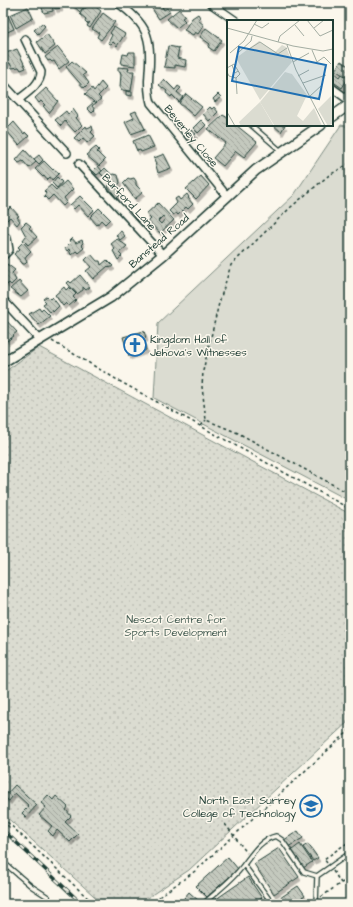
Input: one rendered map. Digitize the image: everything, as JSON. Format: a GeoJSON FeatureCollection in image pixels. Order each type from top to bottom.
{"type":"FeatureCollection","features":[{"type":"Feature","properties":{"kind":"street","name":"Beverley Close"},"geometry":{"type":"LineString","coordinates":[[118,3],[142,23],[150,43],[151,52],[148,95],[151,103],[226,195]]}},
{"type":"Feature","properties":{"kind":"street"},"geometry":{"type":"LineString","coordinates":[[210,3],[235,20]]}},
{"type":"Feature","properties":{"kind":"street"},"geometry":{"type":"LineString","coordinates":[[18,100],[39,82],[41,77],[41,72],[25,39]]}},
{"type":"Feature","properties":{"kind":"street"},"geometry":{"type":"LineString","coordinates":[[3,87],[18,100],[67,153]]}},
{"type":"Feature","properties":{"kind":"street"},"geometry":{"type":"LineString","coordinates":[[333,89],[350,101]]}},
{"type":"Feature","properties":{"kind":"street"},"geometry":{"type":"LineString","coordinates":[[333,116],[350,104]]}},
{"type":"Feature","properties":{"kind":"street","name":"Banstead Road"},"geometry":{"type":"LineString","coordinates":[[3,362],[112,297],[195,227],[226,195],[256,170],[320,126]]}},
{"type":"Feature","properties":{"kind":"street","name":"Burford Lane"},"geometry":{"type":"LineString","coordinates":[[79,164],[163,255]]}},
{"type":"Feature","properties":{"kind":"street"},"geometry":{"type":"LineString","coordinates":[[3,256],[9,250],[7,238]]}},
{"type":"Feature","properties":{"kind":"street"},"geometry":{"type":"LineString","coordinates":[[3,300],[40,340]]}},
{"type":"Feature","properties":{"kind":"lane"},"geometry":{"type":"LineString","coordinates":[[252,126],[282,152]]}},
{"type":"Feature","properties":{"kind":"lane"},"geometry":{"type":"LineString","coordinates":[[203,904],[244,865],[250,856],[268,839],[276,836],[282,840],[304,872],[317,876]]}},
{"type":"Feature","properties":{"kind":"lane"},"geometry":{"type":"LineString","coordinates":[[317,876],[350,853]]}},
{"type":"Feature","properties":{"kind":"lane"},"geometry":{"type":"LineString","coordinates":[[3,862],[31,886],[48,897]]}},
{"type":"Feature","properties":{"kind":"lane"},"geometry":{"type":"LineString","coordinates":[[244,865],[269,899],[261,904]]}},
{"type":"Feature","properties":{"kind":"lane"},"geometry":{"type":"LineString","coordinates":[[316,902],[317,876]]}},
{"type":"Feature","properties":{"kind":"path"},"geometry":{"type":"LineString","coordinates":[[200,427],[206,420],[202,387],[203,371],[219,303],[231,264],[291,207],[328,176],[350,163]]}},
{"type":"Feature","properties":{"kind":"path"},"geometry":{"type":"LineString","coordinates":[[40,340],[51,340],[75,356],[200,427],[350,509]]}},
{"type":"Feature","properties":{"kind":"path"},"geometry":{"type":"LineString","coordinates":[[206,420],[238,433],[350,494]]}},
{"type":"Feature","properties":{"kind":"path"},"geometry":{"type":"LineString","coordinates":[[149,904],[195,871],[350,730]]}},
{"type":"Feature","properties":{"kind":"path"},"geometry":{"type":"LineString","coordinates":[[3,818],[94,904]]}},
{"type":"Feature","properties":{"kind":"path"},"geometry":{"type":"LineString","coordinates":[[3,821],[9,827],[7,829],[3,825]]}},
{"type":"Feature","properties":{"kind":"path"},"geometry":{"type":"LineString","coordinates":[[225,824],[250,856]]}},
{"type":"Feature","properties":{"kind":"path"},"geometry":{"type":"LineString","coordinates":[[316,902],[341,883],[350,879]]}},
{"type":"Feature","properties":{"kind":"green space"},"geometry":{"type":"Polygon","coordinates":[[[341,125],[350,127],[350,501],[154,398],[158,323],[294,195],[341,125]]]}},
{"type":"Feature","properties":{"kind":"green space","name":"Nescot Centre for Sports Development"},"geometry":{"type":"Polygon","coordinates":[[[39,347],[350,514],[350,720],[189,870],[138,904],[103,904],[3,814],[3,373],[39,347]]]}},
{"type":"Feature","properties":{"kind":"building"},"geometry":{"type":"Polygon","coordinates":[[[40,3],[52,3],[53,11],[44,13],[40,3]]]}},
{"type":"Feature","properties":{"kind":"building"},"geometry":{"type":"Polygon","coordinates":[[[54,3],[59,3],[61,8],[55,9],[54,3]]]}},
{"type":"Feature","properties":{"kind":"building"},"geometry":{"type":"Polygon","coordinates":[[[70,3],[86,3],[80,12],[70,3]]]}},
{"type":"Feature","properties":{"kind":"building"},"geometry":{"type":"Polygon","coordinates":[[[87,3],[91,3],[101,11],[90,28],[87,26],[90,22],[87,24],[85,22],[86,19],[80,14],[84,8],[86,8],[84,7],[87,3]]]}},
{"type":"Feature","properties":{"kind":"building"},"geometry":{"type":"Polygon","coordinates":[[[156,3],[164,3],[161,5],[164,10],[167,8],[170,12],[159,19],[151,7],[156,3]]]}},
{"type":"Feature","properties":{"kind":"building"},"geometry":{"type":"Polygon","coordinates":[[[28,7],[33,18],[16,28],[10,15],[28,7]]]}},
{"type":"Feature","properties":{"kind":"building"},"geometry":{"type":"Polygon","coordinates":[[[179,9],[185,16],[182,18],[185,21],[177,28],[167,19],[179,9]]]}},
{"type":"Feature","properties":{"kind":"building"},"geometry":{"type":"Polygon","coordinates":[[[6,11],[14,29],[5,33],[3,29],[3,13],[6,11]]]}},
{"type":"Feature","properties":{"kind":"building"},"geometry":{"type":"Polygon","coordinates":[[[103,13],[115,22],[101,40],[97,37],[99,33],[92,29],[103,13]]]}},
{"type":"Feature","properties":{"kind":"building"},"geometry":{"type":"Polygon","coordinates":[[[198,14],[200,17],[198,20],[204,25],[198,34],[195,32],[193,35],[184,30],[192,18],[198,14]]]}},
{"type":"Feature","properties":{"kind":"building"},"geometry":{"type":"Polygon","coordinates":[[[42,23],[45,26],[38,34],[34,30],[42,23]]]}},
{"type":"Feature","properties":{"kind":"building"},"geometry":{"type":"Polygon","coordinates":[[[114,27],[125,34],[117,46],[113,42],[111,44],[108,43],[112,35],[110,33],[114,27]]]}},
{"type":"Feature","properties":{"kind":"building"},"geometry":{"type":"Polygon","coordinates":[[[206,28],[222,40],[214,51],[208,47],[210,44],[200,37],[206,28]]]}},
{"type":"Feature","properties":{"kind":"building"},"geometry":{"type":"Polygon","coordinates":[[[47,34],[55,46],[45,54],[37,42],[47,34]]]}},
{"type":"Feature","properties":{"kind":"building"},"geometry":{"type":"Polygon","coordinates":[[[168,46],[179,48],[177,58],[186,60],[185,67],[175,65],[175,68],[164,67],[168,46]]]}},
{"type":"Feature","properties":{"kind":"building"},"geometry":{"type":"Polygon","coordinates":[[[58,47],[69,61],[59,69],[54,61],[48,61],[45,57],[58,47]]]}},
{"type":"Feature","properties":{"kind":"building"},"geometry":{"type":"Polygon","coordinates":[[[17,49],[26,68],[21,70],[19,67],[12,68],[10,63],[6,63],[6,70],[3,70],[3,55],[7,57],[6,53],[17,49]]]}},
{"type":"Feature","properties":{"kind":"building"},"geometry":{"type":"Polygon","coordinates":[[[129,52],[135,52],[135,66],[121,64],[123,54],[128,55],[129,52]]]}},
{"type":"Feature","properties":{"kind":"building"},"geometry":{"type":"Polygon","coordinates":[[[72,61],[86,73],[83,75],[89,83],[84,88],[66,67],[72,61]]]}},
{"type":"Feature","properties":{"kind":"building"},"geometry":{"type":"Polygon","coordinates":[[[341,61],[350,67],[350,75],[348,78],[335,70],[341,61]]]}},
{"type":"Feature","properties":{"kind":"building"},"geometry":{"type":"Polygon","coordinates":[[[118,67],[129,68],[128,71],[134,71],[131,91],[122,90],[120,87],[121,74],[120,71],[118,71],[118,67]]]}},
{"type":"Feature","properties":{"kind":"building"},"geometry":{"type":"Polygon","coordinates":[[[334,72],[340,77],[342,74],[348,78],[342,88],[333,82],[334,72]]]}},
{"type":"Feature","properties":{"kind":"building"},"geometry":{"type":"Polygon","coordinates":[[[164,79],[175,90],[178,86],[181,88],[177,92],[183,97],[179,102],[172,95],[171,97],[166,93],[167,91],[159,85],[164,79]]]}},
{"type":"Feature","properties":{"kind":"building"},"geometry":{"type":"Polygon","coordinates":[[[101,82],[106,88],[98,96],[101,99],[92,106],[95,110],[92,113],[87,108],[94,102],[85,94],[92,88],[94,91],[101,82]]]}},
{"type":"Feature","properties":{"kind":"building"},"geometry":{"type":"Polygon","coordinates":[[[46,88],[58,101],[49,113],[43,106],[45,105],[41,101],[39,103],[35,98],[46,88]]]}},
{"type":"Feature","properties":{"kind":"building"},"geometry":{"type":"Polygon","coordinates":[[[126,91],[132,92],[132,96],[126,95],[126,91]]]}},
{"type":"Feature","properties":{"kind":"building"},"geometry":{"type":"Polygon","coordinates":[[[186,94],[202,107],[194,116],[179,103],[186,94]]]}},
{"type":"Feature","properties":{"kind":"building"},"geometry":{"type":"Polygon","coordinates":[[[218,94],[221,97],[215,102],[213,99],[218,94]]]}},
{"type":"Feature","properties":{"kind":"building"},"geometry":{"type":"Polygon","coordinates":[[[210,107],[212,109],[214,107],[218,112],[209,121],[203,114],[210,107]]]}},
{"type":"Feature","properties":{"kind":"building"},"geometry":{"type":"Polygon","coordinates":[[[73,109],[78,116],[76,118],[82,125],[75,132],[65,121],[61,126],[55,120],[66,111],[68,114],[73,109]]]}},
{"type":"Feature","properties":{"kind":"building"},"geometry":{"type":"Polygon","coordinates":[[[136,111],[145,129],[131,134],[125,122],[134,118],[131,113],[136,111]]]}},
{"type":"Feature","properties":{"kind":"building"},"geometry":{"type":"Polygon","coordinates":[[[223,115],[227,117],[227,126],[237,126],[257,142],[244,157],[236,151],[223,166],[213,158],[226,143],[208,129],[223,115]]]}},
{"type":"Feature","properties":{"kind":"building"},"geometry":{"type":"Polygon","coordinates":[[[201,120],[206,125],[198,133],[193,128],[201,120]]]}},
{"type":"Feature","properties":{"kind":"building"},"geometry":{"type":"Polygon","coordinates":[[[14,122],[24,134],[25,132],[29,136],[19,145],[6,130],[14,122]]]}},
{"type":"Feature","properties":{"kind":"building"},"geometry":{"type":"Polygon","coordinates":[[[86,126],[87,128],[92,126],[93,130],[91,132],[95,136],[87,143],[83,138],[79,142],[74,138],[86,126]]]}},
{"type":"Feature","properties":{"kind":"building"},"geometry":{"type":"Polygon","coordinates":[[[274,126],[284,126],[281,132],[274,126]]]}},
{"type":"Feature","properties":{"kind":"building"},"geometry":{"type":"Polygon","coordinates":[[[191,130],[196,134],[190,140],[185,136],[191,130]]]}},
{"type":"Feature","properties":{"kind":"building"},"geometry":{"type":"Polygon","coordinates":[[[148,135],[154,147],[141,152],[140,150],[137,151],[133,141],[148,135]]]}},
{"type":"Feature","properties":{"kind":"building"},"geometry":{"type":"Polygon","coordinates":[[[96,147],[99,150],[97,152],[105,160],[99,166],[86,155],[96,147]]]}},
{"type":"Feature","properties":{"kind":"building"},"geometry":{"type":"Polygon","coordinates":[[[25,150],[36,162],[29,168],[23,161],[19,163],[16,160],[25,150]]]}},
{"type":"Feature","properties":{"kind":"building"},"geometry":{"type":"Polygon","coordinates":[[[164,154],[171,168],[158,173],[154,158],[164,154]]]}},
{"type":"Feature","properties":{"kind":"building"},"geometry":{"type":"Polygon","coordinates":[[[39,155],[43,160],[39,164],[34,159],[39,155]]]}},
{"type":"Feature","properties":{"kind":"building"},"geometry":{"type":"Polygon","coordinates":[[[44,161],[53,170],[54,169],[59,173],[52,180],[50,177],[47,180],[35,169],[44,161]]]}},
{"type":"Feature","properties":{"kind":"building"},"geometry":{"type":"Polygon","coordinates":[[[98,166],[102,171],[97,175],[93,171],[98,166]]]}},
{"type":"Feature","properties":{"kind":"building"},"geometry":{"type":"Polygon","coordinates":[[[105,168],[112,175],[118,175],[120,183],[117,186],[121,194],[117,198],[108,187],[110,183],[100,173],[105,168]]]}},
{"type":"Feature","properties":{"kind":"building"},"geometry":{"type":"Polygon","coordinates":[[[201,176],[209,185],[196,199],[186,189],[201,176]]]}},
{"type":"Feature","properties":{"kind":"building"},"geometry":{"type":"Polygon","coordinates":[[[57,177],[62,182],[57,188],[52,183],[57,177]]]}},
{"type":"Feature","properties":{"kind":"building"},"geometry":{"type":"Polygon","coordinates":[[[128,178],[134,178],[136,185],[143,192],[135,199],[123,183],[128,178]]]}},
{"type":"Feature","properties":{"kind":"building"},"geometry":{"type":"Polygon","coordinates":[[[66,181],[73,189],[64,198],[67,202],[63,206],[53,195],[48,200],[44,196],[46,193],[44,191],[51,185],[56,190],[66,181]]]}},
{"type":"Feature","properties":{"kind":"building"},"geometry":{"type":"Polygon","coordinates":[[[187,194],[189,197],[188,198],[193,204],[188,209],[186,207],[178,215],[176,213],[173,215],[169,211],[177,203],[175,199],[178,197],[180,200],[187,194]]]}},
{"type":"Feature","properties":{"kind":"building"},"geometry":{"type":"Polygon","coordinates":[[[80,196],[94,210],[88,216],[78,205],[74,209],[70,205],[80,196]]]}},
{"type":"Feature","properties":{"kind":"building"},"geometry":{"type":"Polygon","coordinates":[[[158,203],[174,220],[160,233],[148,222],[151,219],[146,214],[158,203]],[[163,216],[158,221],[161,224],[165,219],[163,216]]]}},
{"type":"Feature","properties":{"kind":"building"},"geometry":{"type":"Polygon","coordinates":[[[11,207],[19,216],[17,217],[20,221],[17,225],[10,217],[7,220],[3,215],[11,207]]]}},
{"type":"Feature","properties":{"kind":"building"},"geometry":{"type":"Polygon","coordinates":[[[99,208],[110,219],[105,224],[101,220],[97,225],[90,217],[99,208]]]}},
{"type":"Feature","properties":{"kind":"building"},"geometry":{"type":"Polygon","coordinates":[[[26,222],[31,226],[29,228],[37,237],[28,245],[23,240],[26,236],[21,227],[26,222]]]}},
{"type":"Feature","properties":{"kind":"building"},"geometry":{"type":"Polygon","coordinates":[[[121,231],[125,236],[120,240],[116,235],[121,231]]]}},
{"type":"Feature","properties":{"kind":"building"},"geometry":{"type":"Polygon","coordinates":[[[72,238],[76,243],[82,240],[83,243],[81,245],[84,248],[78,253],[76,251],[71,255],[69,249],[67,251],[65,248],[71,242],[69,241],[72,238]]]}},
{"type":"Feature","properties":{"kind":"building"},"geometry":{"type":"Polygon","coordinates":[[[117,239],[127,246],[119,253],[122,256],[118,260],[113,251],[115,249],[111,244],[117,239]]]}},
{"type":"Feature","properties":{"kind":"building"},"geometry":{"type":"Polygon","coordinates":[[[23,242],[31,251],[25,258],[27,262],[25,264],[23,264],[14,254],[20,249],[18,247],[23,242]]]}},
{"type":"Feature","properties":{"kind":"building"},"geometry":{"type":"Polygon","coordinates":[[[91,254],[97,261],[100,261],[101,265],[107,260],[113,266],[110,268],[108,266],[93,279],[86,271],[91,267],[85,260],[91,254]]]}},
{"type":"Feature","properties":{"kind":"building"},"geometry":{"type":"Polygon","coordinates":[[[7,264],[15,270],[12,273],[16,280],[11,285],[9,283],[7,285],[3,281],[3,274],[5,272],[3,267],[7,264]]]}},
{"type":"Feature","properties":{"kind":"building"},"geometry":{"type":"Polygon","coordinates":[[[80,275],[90,287],[86,290],[83,287],[83,290],[77,294],[67,283],[69,281],[71,283],[80,275]]]}},
{"type":"Feature","properties":{"kind":"building"},"geometry":{"type":"Polygon","coordinates":[[[19,281],[28,291],[21,297],[10,289],[19,281]]]}},
{"type":"Feature","properties":{"kind":"building"},"geometry":{"type":"Polygon","coordinates":[[[64,287],[66,290],[69,287],[76,294],[73,297],[76,300],[69,306],[66,303],[63,306],[55,295],[64,287]]]}},
{"type":"Feature","properties":{"kind":"building"},"geometry":{"type":"Polygon","coordinates":[[[47,296],[50,299],[52,297],[59,306],[53,312],[52,310],[50,312],[43,304],[46,302],[43,299],[47,296]]]}},
{"type":"Feature","properties":{"kind":"building"},"geometry":{"type":"Polygon","coordinates":[[[39,308],[41,311],[43,309],[50,316],[39,325],[29,314],[39,308]]]}},
{"type":"Feature","properties":{"kind":"building"},"geometry":{"type":"Polygon","coordinates":[[[5,319],[17,332],[7,341],[3,336],[3,321],[5,319]]]}},
{"type":"Feature","properties":{"kind":"building","name":"Kingdom Hall of Jehova's Witnesses"},"geometry":{"type":"Polygon","coordinates":[[[144,331],[146,338],[143,339],[146,350],[129,356],[123,337],[144,331]]]}},
{"type":"Feature","properties":{"kind":"building"},"geometry":{"type":"Polygon","coordinates":[[[15,785],[37,805],[26,817],[22,813],[29,806],[15,793],[9,801],[4,797],[15,785]]]}},
{"type":"Feature","properties":{"kind":"building"},"geometry":{"type":"Polygon","coordinates":[[[48,795],[53,800],[56,796],[68,807],[66,810],[71,816],[65,822],[78,834],[70,842],[57,830],[53,836],[48,831],[52,826],[39,815],[46,807],[41,803],[48,795]]]}},
{"type":"Feature","properties":{"kind":"building"},"geometry":{"type":"Polygon","coordinates":[[[298,831],[303,838],[288,847],[284,840],[298,831]]]}},
{"type":"Feature","properties":{"kind":"building"},"geometry":{"type":"Polygon","coordinates":[[[3,844],[8,848],[3,854],[3,844]]]}},
{"type":"Feature","properties":{"kind":"building"},"geometry":{"type":"Polygon","coordinates":[[[300,844],[312,862],[303,868],[292,850],[300,844]]]}},
{"type":"Feature","properties":{"kind":"building"},"geometry":{"type":"Polygon","coordinates":[[[308,844],[318,858],[313,861],[303,847],[308,844]]]}},
{"type":"Feature","properties":{"kind":"building"},"geometry":{"type":"Polygon","coordinates":[[[279,848],[299,877],[274,894],[254,864],[279,848]]]}},
{"type":"Feature","properties":{"kind":"building"},"geometry":{"type":"Polygon","coordinates":[[[228,857],[238,869],[207,897],[196,886],[228,857]]]}},
{"type":"Feature","properties":{"kind":"building"},"geometry":{"type":"Polygon","coordinates":[[[248,877],[262,898],[253,904],[209,904],[248,877]]]}},
{"type":"Feature","properties":{"kind":"building"},"geometry":{"type":"Polygon","coordinates":[[[298,886],[305,896],[293,904],[271,904],[298,886]]]}},
{"type":"Feature","properties":{"kind":"building"},"geometry":{"type":"Polygon","coordinates":[[[189,892],[200,902],[198,904],[180,903],[189,892]]]}},
{"type":"Feature","properties":{"kind":"railway"},"geometry":{"type":"LineString","coordinates":[[3,830],[82,904]]}},
{"type":"Feature","properties":{"kind":"place","name":"Kingdom Hall of Jehova's Witnesses"},"geometry":{"type":"Point","coordinates":[135,345]}},
{"type":"Feature","properties":{"kind":"place","name":"North East Surrey College of Technology"},"geometry":{"type":"Point","coordinates":[311,806]}}]}
